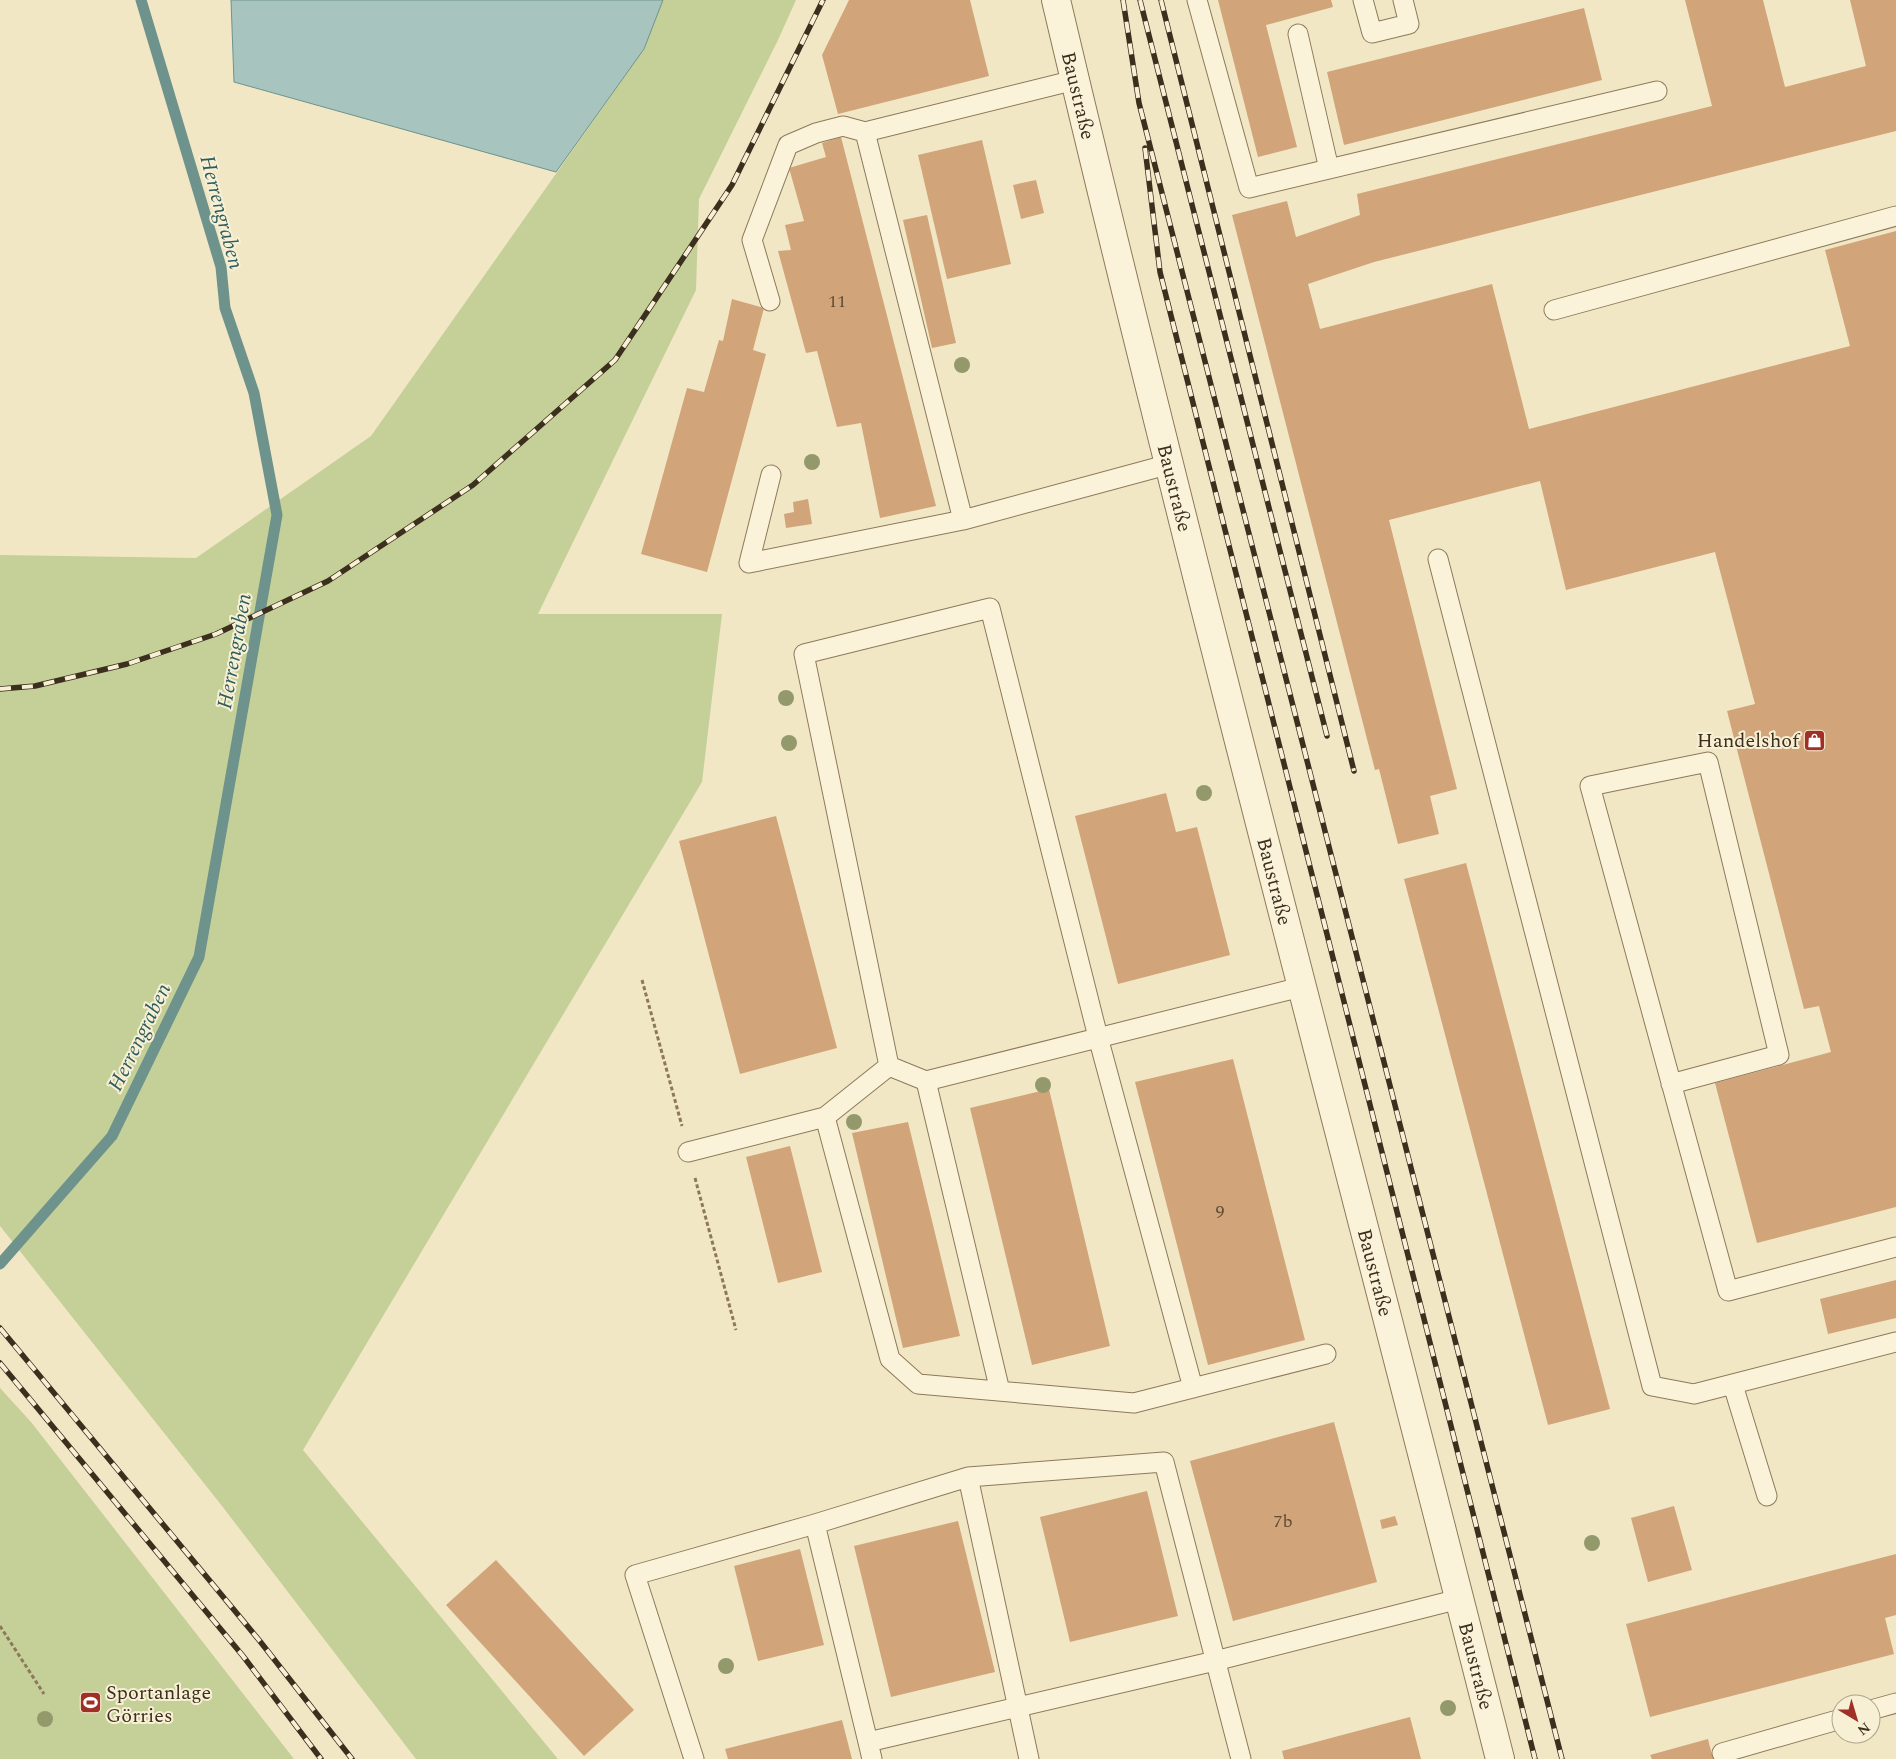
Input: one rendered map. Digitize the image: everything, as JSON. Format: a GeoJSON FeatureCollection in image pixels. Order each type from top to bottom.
{"type":"FeatureCollection","features":[{"type":"Feature","properties":{"kind":"street","name":"Baustraße"},"geometry":{"type":"LineString","coordinates":[[1056,0],[1301,987],[1500,1759]]}},
{"type":"Feature","properties":{"kind":"lane"},"geometry":{"type":"LineString","coordinates":[[1197,0],[1249,188],[1657,91]]}},
{"type":"Feature","properties":{"kind":"lane"},"geometry":{"type":"LineString","coordinates":[[1363,0],[1372,33],[1410,24],[1403,0]]}},
{"type":"Feature","properties":{"kind":"lane"},"geometry":{"type":"LineString","coordinates":[[1298,34],[1329,169]]}},
{"type":"Feature","properties":{"kind":"lane"},"geometry":{"type":"LineString","coordinates":[[770,301],[752,240],[788,145],[816,133],[843,126],[865,132],[1075,80]]}},
{"type":"Feature","properties":{"kind":"lane"},"geometry":{"type":"LineString","coordinates":[[865,132],[963,520]]}},
{"type":"Feature","properties":{"kind":"lane"},"geometry":{"type":"LineString","coordinates":[[1554,310],[1896,216]]}},
{"type":"Feature","properties":{"kind":"lane"},"geometry":{"type":"LineString","coordinates":[[771,475],[749,563],[963,520],[1170,464]]}},
{"type":"Feature","properties":{"kind":"lane"},"geometry":{"type":"LineString","coordinates":[[1438,559],[1652,1386],[1694,1394],[1896,1342]]}},
{"type":"Feature","properties":{"kind":"lane"},"geometry":{"type":"LineString","coordinates":[[889,1066],[804,654],[990,608],[1098,1037],[1193,1388]]}},
{"type":"Feature","properties":{"kind":"lane"},"geometry":{"type":"LineString","coordinates":[[1671,1084],[1779,1055],[1708,762],[1590,786],[1671,1084],[1728,1291],[1896,1247]]}},
{"type":"Feature","properties":{"kind":"lane"},"geometry":{"type":"LineString","coordinates":[[889,1066],[926,1081],[1301,987]]}},
{"type":"Feature","properties":{"kind":"lane"},"geometry":{"type":"LineString","coordinates":[[688,1152],[825,1117],[889,1066]]}},
{"type":"Feature","properties":{"kind":"lane"},"geometry":{"type":"LineString","coordinates":[[926,1081],[1000,1391]]}},
{"type":"Feature","properties":{"kind":"lane"},"geometry":{"type":"LineString","coordinates":[[825,1117],[890,1359],[918,1384],[1134,1403],[1326,1354]]}},
{"type":"Feature","properties":{"kind":"lane"},"geometry":{"type":"LineString","coordinates":[[1733,1384],[1767,1496]]}},
{"type":"Feature","properties":{"kind":"lane"},"geometry":{"type":"LineString","coordinates":[[694,1759],[635,1575],[815,1524],[968,1477],[1164,1462],[1241,1759]]}},
{"type":"Feature","properties":{"kind":"lane"},"geometry":{"type":"LineString","coordinates":[[968,1477],[1029,1759]]}},
{"type":"Feature","properties":{"kind":"lane"},"geometry":{"type":"LineString","coordinates":[[815,1524],[870,1750],[1017,1707],[1215,1661],[1459,1599]]}},
{"type":"Feature","properties":{"kind":"lane"},"geometry":{"type":"LineString","coordinates":[[1881,1707],[1896,1703]]}},
{"type":"Feature","properties":{"kind":"lane"},"geometry":{"type":"LineString","coordinates":[[1722,1753],[1831,1722]]}},
{"type":"Feature","properties":{"kind":"path"},"geometry":{"type":"LineString","coordinates":[[0,1626],[44,1694]]}},
{"type":"Feature","properties":{"kind":"green space"},"geometry":{"type":"Polygon","coordinates":[[[663,0],[796,0],[699,199],[696,290],[538,614],[722,614],[702,782],[303,1450],[558,1759],[416,1759],[222,1506],[0,1226],[0,555],[196,558],[371,436],[644,49],[663,0]]]}},
{"type":"Feature","properties":{"kind":"green space"},"geometry":{"type":"Polygon","coordinates":[[[0,1388],[31,1422],[294,1759],[0,1759],[0,1388]]]}},
{"type":"Feature","properties":{"kind":"water"},"geometry":{"type":"Polygon","coordinates":[[[231,0],[663,0],[644,49],[556,172],[234,82],[231,0]]]}},
{"type":"Feature","properties":{"kind":"building"},"geometry":{"type":"Polygon","coordinates":[[[849,0],[970,0],[989,76],[838,114],[822,55],[849,0]]]}},
{"type":"Feature","properties":{"kind":"building"},"geometry":{"type":"Polygon","coordinates":[[[1218,0],[1331,0],[1333,7],[1266,25],[1297,147],[1258,157],[1218,0]]]}},
{"type":"Feature","properties":{"kind":"building","name":"Handelshof"},"geometry":{"type":"Polygon","coordinates":[[[1685,0],[1763,0],[1785,87],[1866,66],[1850,0],[1896,0],[1896,131],[1374,262],[1308,284],[1320,329],[1492,284],[1529,429],[1850,346],[1825,250],[1896,231],[1896,1207],[1757,1243],[1715,1083],[1831,1052],[1819,1006],[1804,1009],[1727,711],[1755,704],[1715,552],[1566,590],[1540,481],[1389,520],[1457,789],[1430,796],[1439,834],[1398,844],[1379,769],[1375,770],[1232,215],[1287,201],[1296,237],[1360,215],[1357,194],[1712,106],[1685,0]]]}},
{"type":"Feature","properties":{"kind":"building"},"geometry":{"type":"Polygon","coordinates":[[[1584,8],[1602,80],[1344,145],[1327,72],[1584,8]]]}},
{"type":"Feature","properties":{"kind":"building"},"geometry":{"type":"Polygon","coordinates":[[[841,137],[936,506],[880,518],[861,423],[837,427],[817,351],[806,353],[778,251],[791,250],[785,225],[804,221],[789,168],[826,157],[822,143],[841,137]]]}},
{"type":"Feature","properties":{"kind":"building"},"geometry":{"type":"Polygon","coordinates":[[[982,140],[1011,264],[947,279],[918,155],[982,140]]]}},
{"type":"Feature","properties":{"kind":"building"},"geometry":{"type":"Polygon","coordinates":[[[1036,180],[1044,213],[1021,219],[1013,185],[1036,180]]]}},
{"type":"Feature","properties":{"kind":"building"},"geometry":{"type":"Polygon","coordinates":[[[927,215],[956,343],[932,348],[903,220],[927,215]]]}},
{"type":"Feature","properties":{"kind":"building"},"geometry":{"type":"Polygon","coordinates":[[[732,299],[764,308],[753,350],[766,354],[707,572],[641,554],[687,388],[704,392],[719,340],[723,341],[732,299]]]}},
{"type":"Feature","properties":{"kind":"building"},"geometry":{"type":"Polygon","coordinates":[[[808,499],[812,524],[786,528],[784,514],[794,512],[793,502],[808,499]]]}},
{"type":"Feature","properties":{"kind":"building"},"geometry":{"type":"Polygon","coordinates":[[[1166,793],[1176,832],[1197,827],[1230,955],[1118,984],[1075,816],[1166,793]]]}},
{"type":"Feature","properties":{"kind":"building"},"geometry":{"type":"Polygon","coordinates":[[[776,816],[837,1048],[740,1074],[679,841],[776,816]]]}},
{"type":"Feature","properties":{"kind":"building"},"geometry":{"type":"Polygon","coordinates":[[[1466,863],[1610,1409],[1548,1425],[1404,879],[1466,863]]]}},
{"type":"Feature","properties":{"kind":"building"},"geometry":{"type":"Polygon","coordinates":[[[1233,1059],[1305,1340],[1208,1365],[1135,1082],[1233,1059]]]}},
{"type":"Feature","properties":{"kind":"building"},"geometry":{"type":"Polygon","coordinates":[[[1049,1089],[1110,1346],[1032,1365],[970,1108],[1049,1089]]]}},
{"type":"Feature","properties":{"kind":"building"},"geometry":{"type":"Polygon","coordinates":[[[908,1122],[960,1336],[903,1348],[852,1133],[908,1122]]]}},
{"type":"Feature","properties":{"kind":"building"},"geometry":{"type":"Polygon","coordinates":[[[790,1146],[822,1272],[778,1283],[746,1157],[790,1146]]]}},
{"type":"Feature","properties":{"kind":"building"},"geometry":{"type":"Polygon","coordinates":[[[1896,1280],[1896,1318],[1828,1334],[1820,1299],[1896,1280]]]}},
{"type":"Feature","properties":{"kind":"building"},"geometry":{"type":"Polygon","coordinates":[[[1334,1422],[1377,1582],[1233,1621],[1190,1461],[1334,1422]]]}},
{"type":"Feature","properties":{"kind":"building"},"geometry":{"type":"Polygon","coordinates":[[[1147,1491],[1178,1616],[1070,1642],[1040,1517],[1147,1491]]]}},
{"type":"Feature","properties":{"kind":"building"},"geometry":{"type":"Polygon","coordinates":[[[1674,1506],[1692,1570],[1648,1582],[1631,1518],[1674,1506]]]}},
{"type":"Feature","properties":{"kind":"building"},"geometry":{"type":"Polygon","coordinates":[[[1395,1516],[1398,1525],[1382,1529],[1380,1520],[1395,1516]]]}},
{"type":"Feature","properties":{"kind":"building"},"geometry":{"type":"Polygon","coordinates":[[[958,1521],[995,1672],[891,1697],[854,1546],[958,1521]]]}},
{"type":"Feature","properties":{"kind":"building"},"geometry":{"type":"Polygon","coordinates":[[[800,1549],[824,1645],[758,1661],[734,1566],[800,1549]]]}},
{"type":"Feature","properties":{"kind":"building"},"geometry":{"type":"Polygon","coordinates":[[[1896,1554],[1896,1615],[1885,1618],[1894,1654],[1650,1717],[1626,1624],[1896,1554]]]}},
{"type":"Feature","properties":{"kind":"building"},"geometry":{"type":"Polygon","coordinates":[[[496,1560],[634,1710],[584,1756],[446,1605],[496,1560]]]}},
{"type":"Feature","properties":{"kind":"building"},"geometry":{"type":"Polygon","coordinates":[[[1410,1717],[1421,1759],[1284,1759],[1282,1751],[1410,1717]]]}},
{"type":"Feature","properties":{"kind":"building"},"geometry":{"type":"Polygon","coordinates":[[[842,1720],[852,1759],[728,1759],[725,1749],[842,1720]]]}},
{"type":"Feature","properties":{"kind":"building"},"geometry":{"type":"Polygon","coordinates":[[[1708,1739],[1713,1759],[1652,1759],[1650,1755],[1708,1739]]]}},
{"type":"Feature","properties":{"kind":"waterway","name":"Herrengraben"},"geometry":{"type":"LineString","coordinates":[[0,1264],[112,1136],[199,957],[277,515],[254,393],[225,308],[221,267],[141,0]]}},
{"type":"Feature","properties":{"kind":"railway"},"geometry":{"type":"LineString","coordinates":[[0,689],[35,686],[127,664],[216,634],[328,581],[473,485],[615,360],[732,185],[823,0]]}},
{"type":"Feature","properties":{"kind":"railway"},"geometry":{"type":"LineString","coordinates":[[1123,0],[1139,103],[1562,1759]]}},
{"type":"Feature","properties":{"kind":"railway"},"geometry":{"type":"LineString","coordinates":[[1140,0],[1327,736]]}},
{"type":"Feature","properties":{"kind":"railway"},"geometry":{"type":"LineString","coordinates":[[1161,0],[1354,771]]}},
{"type":"Feature","properties":{"kind":"railway"},"geometry":{"type":"LineString","coordinates":[[1145,148],[1160,272],[1535,1759]]}},
{"type":"Feature","properties":{"kind":"railway"},"geometry":{"type":"LineString","coordinates":[[0,1328],[259,1640],[352,1759]]}},
{"type":"Feature","properties":{"kind":"railway"},"geometry":{"type":"LineString","coordinates":[[0,1363],[243,1656],[321,1759]]}},
{"type":"Feature","properties":{"kind":"place","name":"Handelshof"},"geometry":{"type":"Point","coordinates":[1815,740]}},
{"type":"Feature","properties":{"kind":"place","name":"Sportanlage Görries"},"geometry":{"type":"Point","coordinates":[90,1703]}}]}
